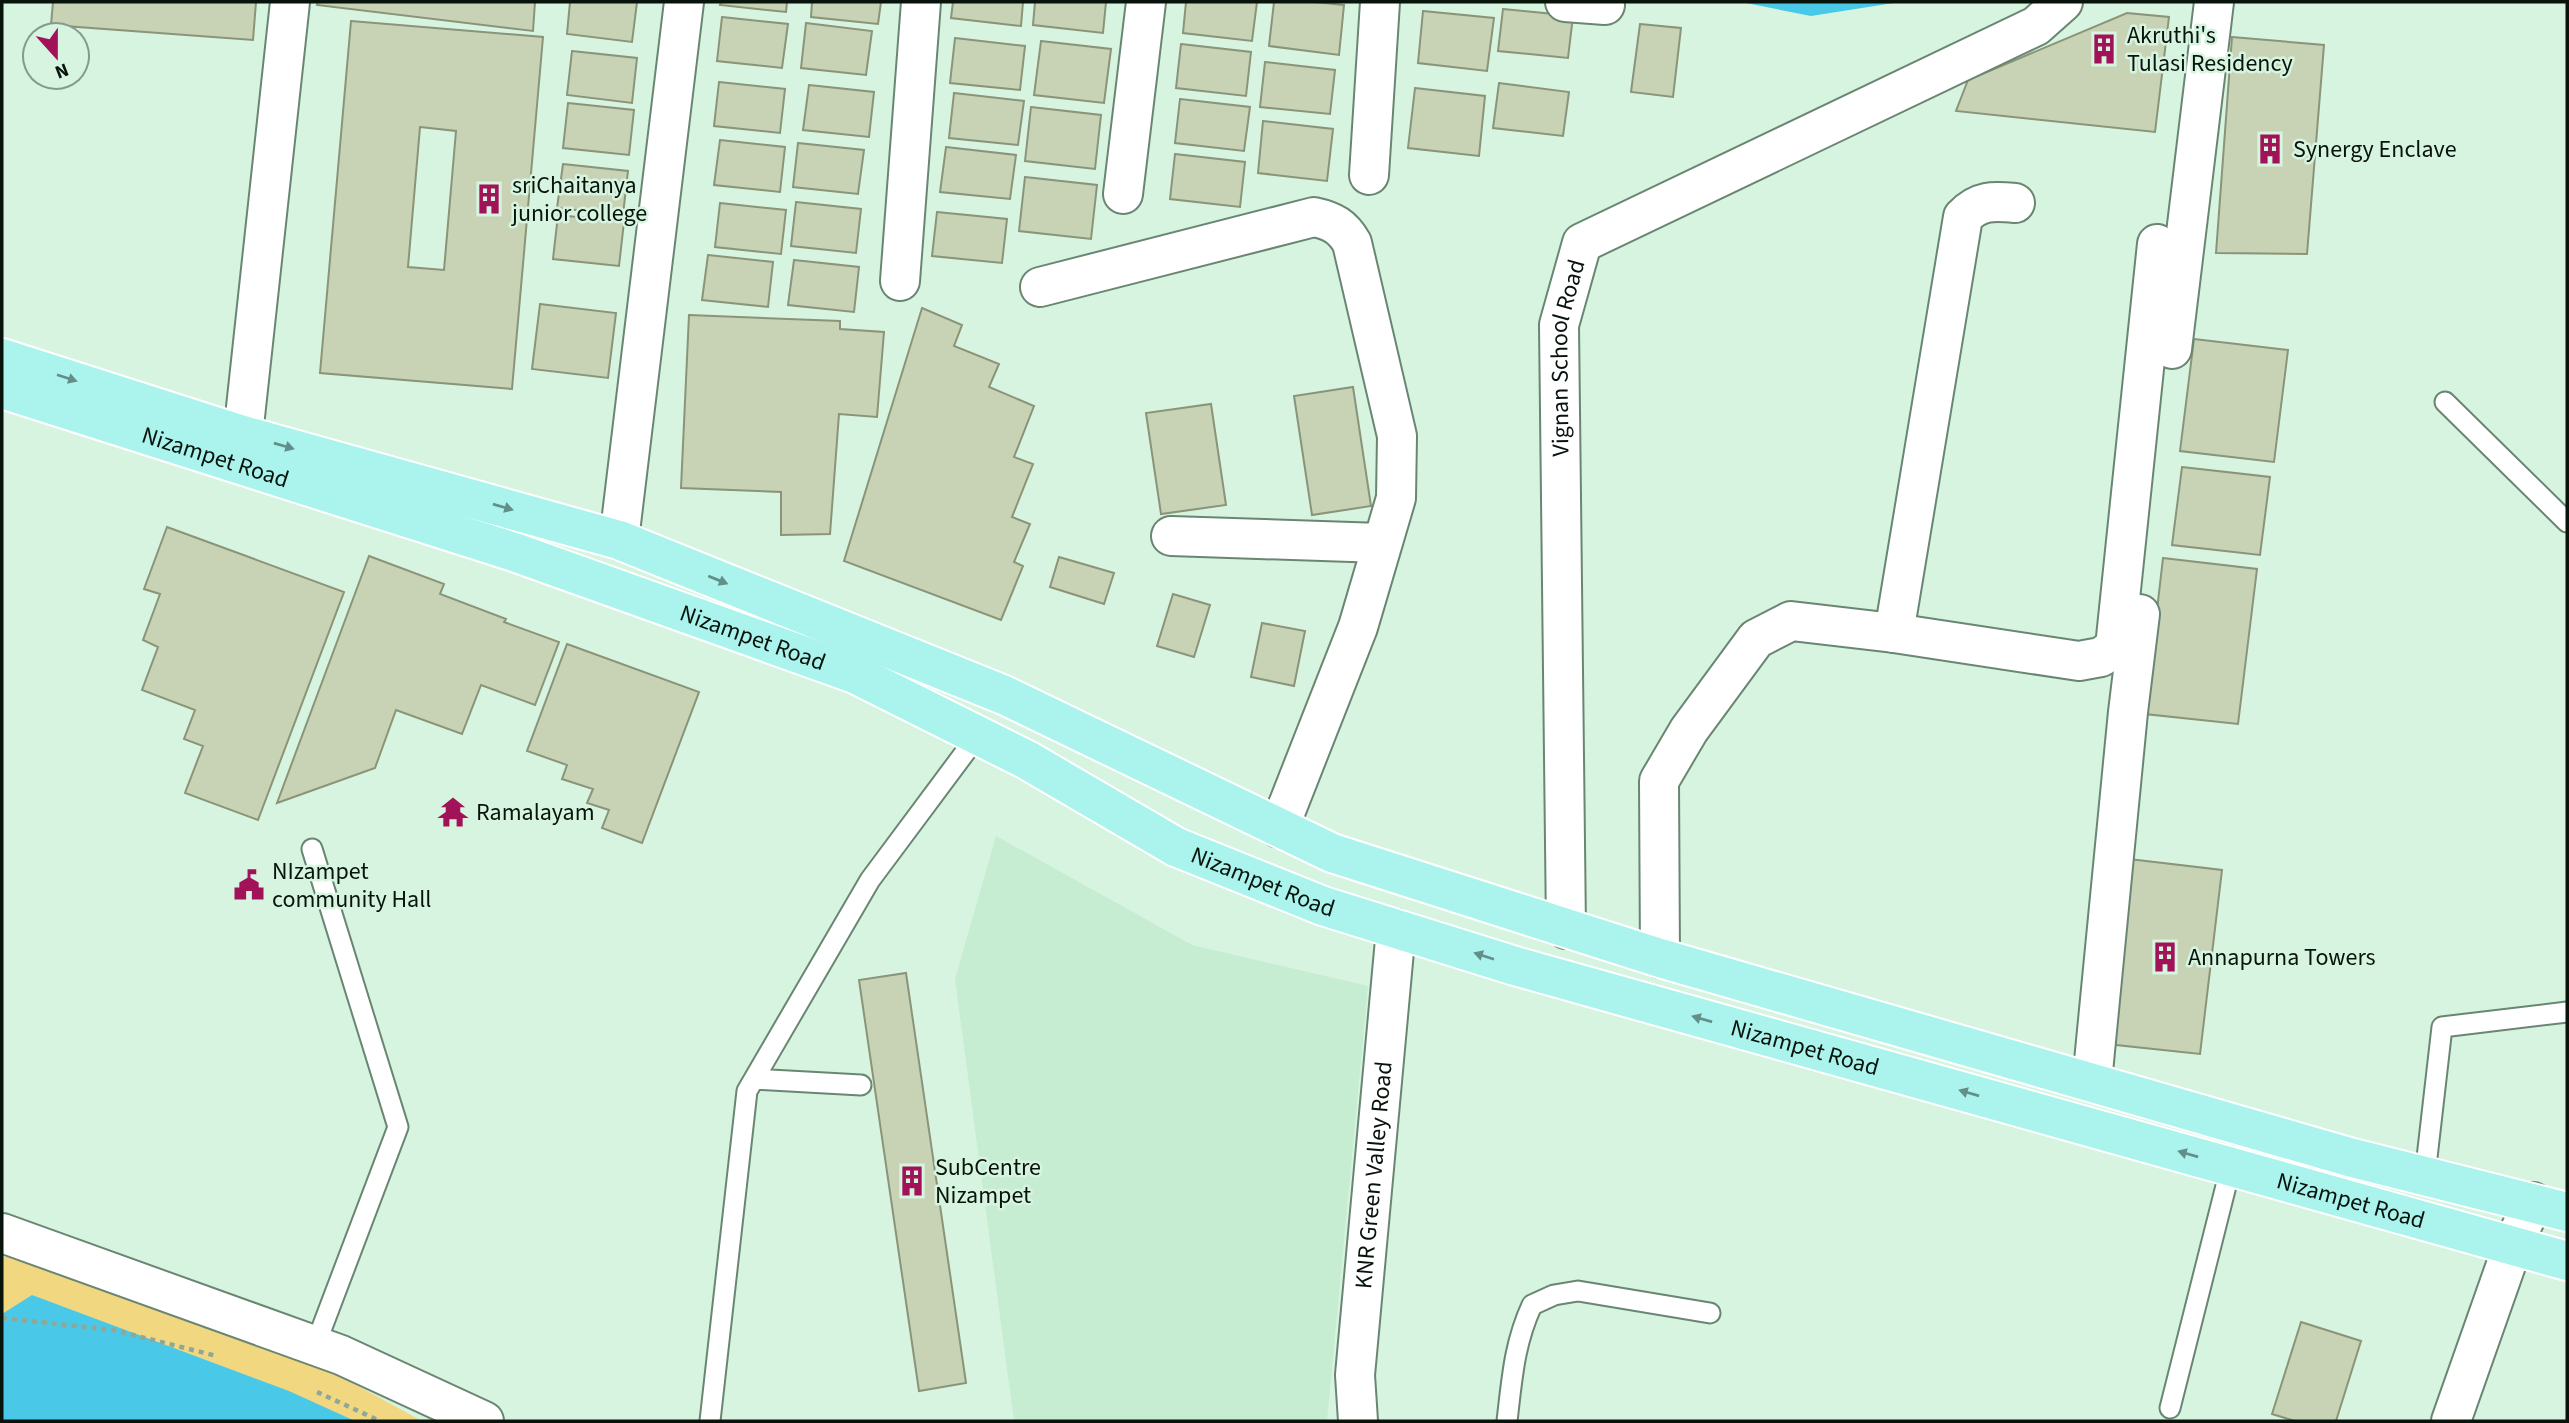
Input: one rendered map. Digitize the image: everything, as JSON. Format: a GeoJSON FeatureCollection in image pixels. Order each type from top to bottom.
{"type":"FeatureCollection","features":[{"type":"Feature","properties":{"kind":"main road","name":"Nizampet Road"},"geometry":{"type":"LineString","coordinates":[[2,358],[243,435],[619,540],[1004,695],[1332,853],[1660,958],[2349,1157],[2550,1207]]}},
{"type":"Feature","properties":{"kind":"main road","name":"Nizampet Road"},"geometry":{"type":"LineString","coordinates":[[2,389],[514,552],[855,674],[1027,760],[1175,847],[1323,906],[1515,966],[2567,1261]]}},
{"type":"Feature","properties":{"kind":"main road"},"geometry":{"type":"LineString","coordinates":[[1126,818],[1155,768]]}},
{"type":"Feature","properties":{"kind":"street"},"geometry":{"type":"LineString","coordinates":[[243,435],[290,2]]}},
{"type":"Feature","properties":{"kind":"street"},"geometry":{"type":"LineString","coordinates":[[619,540],[684,2]]}},
{"type":"Feature","properties":{"kind":"street"},"geometry":{"type":"LineString","coordinates":[[900,281],[921,2]]}},
{"type":"Feature","properties":{"kind":"street"},"geometry":{"type":"LineString","coordinates":[[1123,194],[1146,2]]}},
{"type":"Feature","properties":{"kind":"street"},"geometry":{"type":"LineString","coordinates":[[1369,175],[1380,2]]}},
{"type":"Feature","properties":{"kind":"street"},"geometry":{"type":"LineString","coordinates":[[1565,2],[1605,5]]}},
{"type":"Feature","properties":{"kind":"street","name":"Vignan School Road"},"geometry":{"type":"LineString","coordinates":[[1566,929],[1559,325],[1582,243],[2036,26],[2063,2]]}},
{"type":"Feature","properties":{"kind":"street"},"geometry":{"type":"LineString","coordinates":[[2092,1082],[2128,712],[2214,2]]}},
{"type":"Feature","properties":{"kind":"street"},"geometry":{"type":"LineString","coordinates":[[1894,633],[1963,217],[1972,207],[1987,201],[2015,203]]}},
{"type":"Feature","properties":{"kind":"street"},"geometry":{"type":"LineString","coordinates":[[1040,287],[1314,217],[1328,220],[1343,228],[1352,243],[1396,436],[1396,498],[1359,627],[1279,828]]}},
{"type":"Feature","properties":{"kind":"street"},"geometry":{"type":"LineString","coordinates":[[1660,958],[1660,781],[1689,730],[1756,639],[1791,621],[1894,633],[2079,661],[2101,657],[2115,647],[2157,244]]}},
{"type":"Feature","properties":{"kind":"street"},"geometry":{"type":"LineString","coordinates":[[1171,536],[1381,543]]}},
{"type":"Feature","properties":{"kind":"street","name":"KNR Green Valley Road"},"geometry":{"type":"LineString","coordinates":[[1357,1421],[1355,1375],[1396,929]]}},
{"type":"Feature","properties":{"kind":"street"},"geometry":{"type":"LineString","coordinates":[[2451,1421],[2513,1245],[2550,1207]]}},
{"type":"Feature","properties":{"kind":"street"},"geometry":{"type":"LineString","coordinates":[[2,1233],[341,1355],[484,1421]]}},
{"type":"Feature","properties":{"kind":"lane"},"geometry":{"type":"LineString","coordinates":[[2445,402],[2567,522]]}},
{"type":"Feature","properties":{"kind":"lane"},"geometry":{"type":"LineString","coordinates":[[710,1421],[747,1091],[870,880],[978,735]]}},
{"type":"Feature","properties":{"kind":"lane"},"geometry":{"type":"LineString","coordinates":[[312,849],[398,1127],[315,1346]]}},
{"type":"Feature","properties":{"kind":"lane"},"geometry":{"type":"LineString","coordinates":[[2425,1175],[2442,1027],[2567,1012]]}},
{"type":"Feature","properties":{"kind":"lane"},"geometry":{"type":"LineString","coordinates":[[754,1079],[860,1085]]}},
{"type":"Feature","properties":{"kind":"lane"},"geometry":{"type":"LineString","coordinates":[[2170,1408],[2231,1166]]}},
{"type":"Feature","properties":{"kind":"lane"},"geometry":{"type":"LineString","coordinates":[[1507,1421],[1513,1358],[1532,1305],[1554,1295],[1578,1291],[1710,1312]]}},
{"type":"Feature","properties":{"kind":"path"},"geometry":{"type":"LineString","coordinates":[[2,1318],[113,1330],[229,1359]]}},
{"type":"Feature","properties":{"kind":"path"},"geometry":{"type":"LineString","coordinates":[[305,1386],[380,1421]]}},
{"type":"Feature","properties":{"kind":"shaded area"},"geometry":{"type":"Polygon","coordinates":[[[996,836],[1192,945],[1368,986],[1327,1421],[1014,1421],[955,979],[996,836]]]}},
{"type":"Feature","properties":{"kind":"shaded area"},"geometry":{"type":"Polygon","coordinates":[[[2,1257],[22,1257],[316,1363],[422,1421],[2,1421],[2,1257]]]}},
{"type":"Feature","properties":{"kind":"water"},"geometry":{"type":"Polygon","coordinates":[[[1741,2],[1900,2],[1811,16],[1741,2]]]}},
{"type":"Feature","properties":{"kind":"water"},"geometry":{"type":"Polygon","coordinates":[[[32,1295],[289,1391],[355,1421],[2,1421],[2,1314],[32,1295]]]}},
{"type":"Feature","properties":{"kind":"building"},"geometry":{"type":"Polygon","coordinates":[[[53,2],[256,2],[253,40],[91,28],[91,21],[51,21],[53,2]]]}},
{"type":"Feature","properties":{"kind":"building"},"geometry":{"type":"Polygon","coordinates":[[[318,2],[535,2],[533,31],[317,5],[318,2]]]}},
{"type":"Feature","properties":{"kind":"building"},"geometry":{"type":"Polygon","coordinates":[[[570,2],[637,2],[632,42],[567,34],[570,2]]]}},
{"type":"Feature","properties":{"kind":"building"},"geometry":{"type":"Polygon","coordinates":[[[721,2],[787,2],[786,12],[720,5],[721,2]]]}},
{"type":"Feature","properties":{"kind":"building"},"geometry":{"type":"Polygon","coordinates":[[[812,2],[881,2],[878,24],[811,17],[812,2]]]}},
{"type":"Feature","properties":{"kind":"building"},"geometry":{"type":"Polygon","coordinates":[[[953,2],[1023,2],[1021,26],[951,18],[953,2]]]}},
{"type":"Feature","properties":{"kind":"building"},"geometry":{"type":"Polygon","coordinates":[[[1035,2],[1106,2],[1103,33],[1033,25],[1035,2]]]}},
{"type":"Feature","properties":{"kind":"building"},"geometry":{"type":"Polygon","coordinates":[[[1186,2],[1257,2],[1252,41],[1183,33],[1186,2]]]}},
{"type":"Feature","properties":{"kind":"building"},"geometry":{"type":"Polygon","coordinates":[[[1274,2],[1344,5],[1339,55],[1269,46],[1274,2]]]}},
{"type":"Feature","properties":{"kind":"building"},"geometry":{"type":"Polygon","coordinates":[[[1503,9],[1573,16],[1568,58],[1498,51],[1503,9]]]}},
{"type":"Feature","properties":{"kind":"building"},"geometry":{"type":"Polygon","coordinates":[[[1423,11],[1494,18],[1487,71],[1418,63],[1423,11]]]}},
{"type":"Feature","properties":{"kind":"building","name":"Akruthi's Tulasi Residency"},"geometry":{"type":"Polygon","coordinates":[[[2127,13],[2169,17],[2155,132],[1956,111],[1968,80],[2127,13]]]}},
{"type":"Feature","properties":{"kind":"building"},"geometry":{"type":"Polygon","coordinates":[[[722,17],[788,24],[782,68],[717,61],[722,17]]]}},
{"type":"Feature","properties":{"kind":"building","name":"sriChaitanya junior college"},"geometry":{"type":"Polygon","coordinates":[[[351,21],[543,37],[512,389],[320,373],[351,21]],[[420,127],[408,267],[444,270],[456,131],[420,127]]]}},
{"type":"Feature","properties":{"kind":"building"},"geometry":{"type":"Polygon","coordinates":[[[806,23],[872,31],[866,75],[801,68],[806,23]]]}},
{"type":"Feature","properties":{"kind":"building"},"geometry":{"type":"Polygon","coordinates":[[[1640,24],[1681,28],[1673,97],[1631,92],[1640,24]]]}},
{"type":"Feature","properties":{"kind":"building","name":"Synergy Enclave"},"geometry":{"type":"Polygon","coordinates":[[[2232,37],[2324,45],[2307,254],[2216,253],[2232,37]]]}},
{"type":"Feature","properties":{"kind":"building"},"geometry":{"type":"Polygon","coordinates":[[[955,38],[1025,46],[1020,90],[950,83],[955,38]]]}},
{"type":"Feature","properties":{"kind":"building"},"geometry":{"type":"Polygon","coordinates":[[[1041,41],[1111,49],[1104,103],[1034,95],[1041,41]]]}},
{"type":"Feature","properties":{"kind":"building"},"geometry":{"type":"Polygon","coordinates":[[[1181,44],[1251,52],[1246,96],[1176,88],[1181,44]]]}},
{"type":"Feature","properties":{"kind":"building"},"geometry":{"type":"Polygon","coordinates":[[[572,51],[637,58],[632,103],[567,95],[572,51]]]}},
{"type":"Feature","properties":{"kind":"building"},"geometry":{"type":"Polygon","coordinates":[[[1265,62],[1335,70],[1330,114],[1260,107],[1265,62]]]}},
{"type":"Feature","properties":{"kind":"building"},"geometry":{"type":"Polygon","coordinates":[[[719,82],[785,89],[780,133],[714,126],[719,82]]]}},
{"type":"Feature","properties":{"kind":"building"},"geometry":{"type":"Polygon","coordinates":[[[1499,83],[1569,92],[1563,136],[1493,128],[1499,83]]]}},
{"type":"Feature","properties":{"kind":"building"},"geometry":{"type":"Polygon","coordinates":[[[809,85],[874,92],[869,137],[803,130],[809,85]]]}},
{"type":"Feature","properties":{"kind":"building"},"geometry":{"type":"Polygon","coordinates":[[[1415,88],[1485,96],[1479,156],[1408,148],[1415,88]]]}},
{"type":"Feature","properties":{"kind":"building"},"geometry":{"type":"Polygon","coordinates":[[[954,93],[1024,101],[1018,145],[949,138],[954,93]]]}},
{"type":"Feature","properties":{"kind":"building"},"geometry":{"type":"Polygon","coordinates":[[[1180,99],[1250,107],[1244,151],[1175,143],[1180,99]]]}},
{"type":"Feature","properties":{"kind":"building"},"geometry":{"type":"Polygon","coordinates":[[[568,103],[634,110],[629,155],[563,148],[568,103]]]}},
{"type":"Feature","properties":{"kind":"building"},"geometry":{"type":"Polygon","coordinates":[[[1031,107],[1101,115],[1095,169],[1025,161],[1031,107]]]}},
{"type":"Feature","properties":{"kind":"building"},"geometry":{"type":"Polygon","coordinates":[[[1263,121],[1333,129],[1327,181],[1258,173],[1263,121]]]}},
{"type":"Feature","properties":{"kind":"building"},"geometry":{"type":"Polygon","coordinates":[[[720,140],[785,147],[780,192],[714,185],[720,140]]]}},
{"type":"Feature","properties":{"kind":"building"},"geometry":{"type":"Polygon","coordinates":[[[798,143],[864,150],[858,194],[793,187],[798,143]]]}},
{"type":"Feature","properties":{"kind":"building"},"geometry":{"type":"Polygon","coordinates":[[[946,147],[1016,155],[1010,199],[940,192],[946,147]]]}},
{"type":"Feature","properties":{"kind":"building"},"geometry":{"type":"Polygon","coordinates":[[[1175,154],[1245,162],[1240,207],[1170,199],[1175,154]]]}},
{"type":"Feature","properties":{"kind":"building"},"geometry":{"type":"Polygon","coordinates":[[[563,164],[628,171],[623,215],[557,208],[563,164]]]}},
{"type":"Feature","properties":{"kind":"building"},"geometry":{"type":"Polygon","coordinates":[[[1025,177],[1097,185],[1091,239],[1019,231],[1025,177]]]}},
{"type":"Feature","properties":{"kind":"building"},"geometry":{"type":"Polygon","coordinates":[[[796,202],[861,209],[856,253],[791,246],[796,202]]]}},
{"type":"Feature","properties":{"kind":"building"},"geometry":{"type":"Polygon","coordinates":[[[720,203],[786,210],[781,254],[715,247],[720,203]]]}},
{"type":"Feature","properties":{"kind":"building"},"geometry":{"type":"Polygon","coordinates":[[[937,212],[1007,219],[1002,263],[932,256],[937,212]]]}},
{"type":"Feature","properties":{"kind":"building"},"geometry":{"type":"Polygon","coordinates":[[[558,215],[624,222],[619,266],[553,259],[558,215]]]}},
{"type":"Feature","properties":{"kind":"building"},"geometry":{"type":"Polygon","coordinates":[[[708,255],[773,262],[768,307],[702,300],[708,255]]]}},
{"type":"Feature","properties":{"kind":"building"},"geometry":{"type":"Polygon","coordinates":[[[794,260],[859,267],[854,312],[788,305],[794,260]]]}},
{"type":"Feature","properties":{"kind":"building"},"geometry":{"type":"Polygon","coordinates":[[[540,304],[616,313],[608,378],[532,369],[540,304]]]}},
{"type":"Feature","properties":{"kind":"building"},"geometry":{"type":"Polygon","coordinates":[[[922,308],[962,325],[954,346],[999,364],[989,387],[1034,406],[1014,457],[1033,464],[1012,517],[1030,524],[1014,562],[1023,566],[1001,620],[844,561],[922,308]]]}},
{"type":"Feature","properties":{"kind":"building"},"geometry":{"type":"Polygon","coordinates":[[[689,315],[840,321],[840,329],[884,332],[877,417],[839,414],[830,534],[781,535],[781,492],[681,488],[689,315]]]}},
{"type":"Feature","properties":{"kind":"building"},"geometry":{"type":"Polygon","coordinates":[[[2194,339],[2288,350],[2274,462],[2180,451],[2194,339]]]}},
{"type":"Feature","properties":{"kind":"building"},"geometry":{"type":"Polygon","coordinates":[[[1353,387],[1371,506],[1312,515],[1294,396],[1353,387]]]}},
{"type":"Feature","properties":{"kind":"building"},"geometry":{"type":"Polygon","coordinates":[[[1211,404],[1226,505],[1161,514],[1146,413],[1211,404]]]}},
{"type":"Feature","properties":{"kind":"building"},"geometry":{"type":"Polygon","coordinates":[[[2182,467],[2270,477],[2260,555],[2172,545],[2182,467]]]}},
{"type":"Feature","properties":{"kind":"building"},"geometry":{"type":"Polygon","coordinates":[[[167,527],[344,592],[258,820],[185,793],[203,746],[184,739],[195,710],[142,690],[158,647],[143,640],[160,594],[144,589],[167,527]]]}},
{"type":"Feature","properties":{"kind":"building"},"geometry":{"type":"Polygon","coordinates":[[[369,556],[444,584],[440,594],[559,642],[535,705],[481,685],[462,734],[396,710],[375,768],[277,803],[369,556]]]}},
{"type":"Feature","properties":{"kind":"building"},"geometry":{"type":"Polygon","coordinates":[[[1059,557],[1114,573],[1104,604],[1050,587],[1059,557]]]}},
{"type":"Feature","properties":{"kind":"building"},"geometry":{"type":"Polygon","coordinates":[[[2163,558],[2257,569],[2238,724],[2145,714],[2163,558]]]}},
{"type":"Feature","properties":{"kind":"building"},"geometry":{"type":"Polygon","coordinates":[[[1173,594],[1210,605],[1194,657],[1157,646],[1173,594]]]}},
{"type":"Feature","properties":{"kind":"building"},"geometry":{"type":"Polygon","coordinates":[[[1262,623],[1305,631],[1294,686],[1251,677],[1262,623]]]}},
{"type":"Feature","properties":{"kind":"building"},"geometry":{"type":"Polygon","coordinates":[[[567,644],[699,692],[642,843],[602,828],[609,810],[587,803],[593,789],[562,779],[567,765],[527,751],[567,644]]]}},
{"type":"Feature","properties":{"kind":"building","name":"Annapurna Towers"},"geometry":{"type":"Polygon","coordinates":[[[2129,859],[2222,870],[2200,1054],[2107,1044],[2129,859]]]}},
{"type":"Feature","properties":{"kind":"building","name":"SubCentre Nizampet"},"geometry":{"type":"Polygon","coordinates":[[[906,973],[966,1383],[919,1391],[859,980],[906,973]]]}},
{"type":"Feature","properties":{"kind":"building"},"geometry":{"type":"Polygon","coordinates":[[[2301,1322],[2361,1341],[2336,1421],[2295,1421],[2272,1414],[2301,1322]]]}},
{"type":"Feature","properties":{"kind":"place","name":"Akruthi's Tulasi Residency"},"geometry":{"type":"Point","coordinates":[2104,49]}},
{"type":"Feature","properties":{"kind":"place","name":"Synergy Enclave"},"geometry":{"type":"Point","coordinates":[2270,149]}},
{"type":"Feature","properties":{"kind":"place","name":"sriChaitanya junior college"},"geometry":{"type":"Point","coordinates":[489,199]}},
{"type":"Feature","properties":{"kind":"place","name":"Ramalayam"},"geometry":{"type":"Point","coordinates":[453,812]}},
{"type":"Feature","properties":{"kind":"place","name":"NIzampet community Hall"},"geometry":{"type":"Point","coordinates":[249,885]}},
{"type":"Feature","properties":{"kind":"place","name":"Annapurna Towers"},"geometry":{"type":"Point","coordinates":[2165,957]}},
{"type":"Feature","properties":{"kind":"place","name":"SubCentre Nizampet"},"geometry":{"type":"Point","coordinates":[912,1181]}}]}
